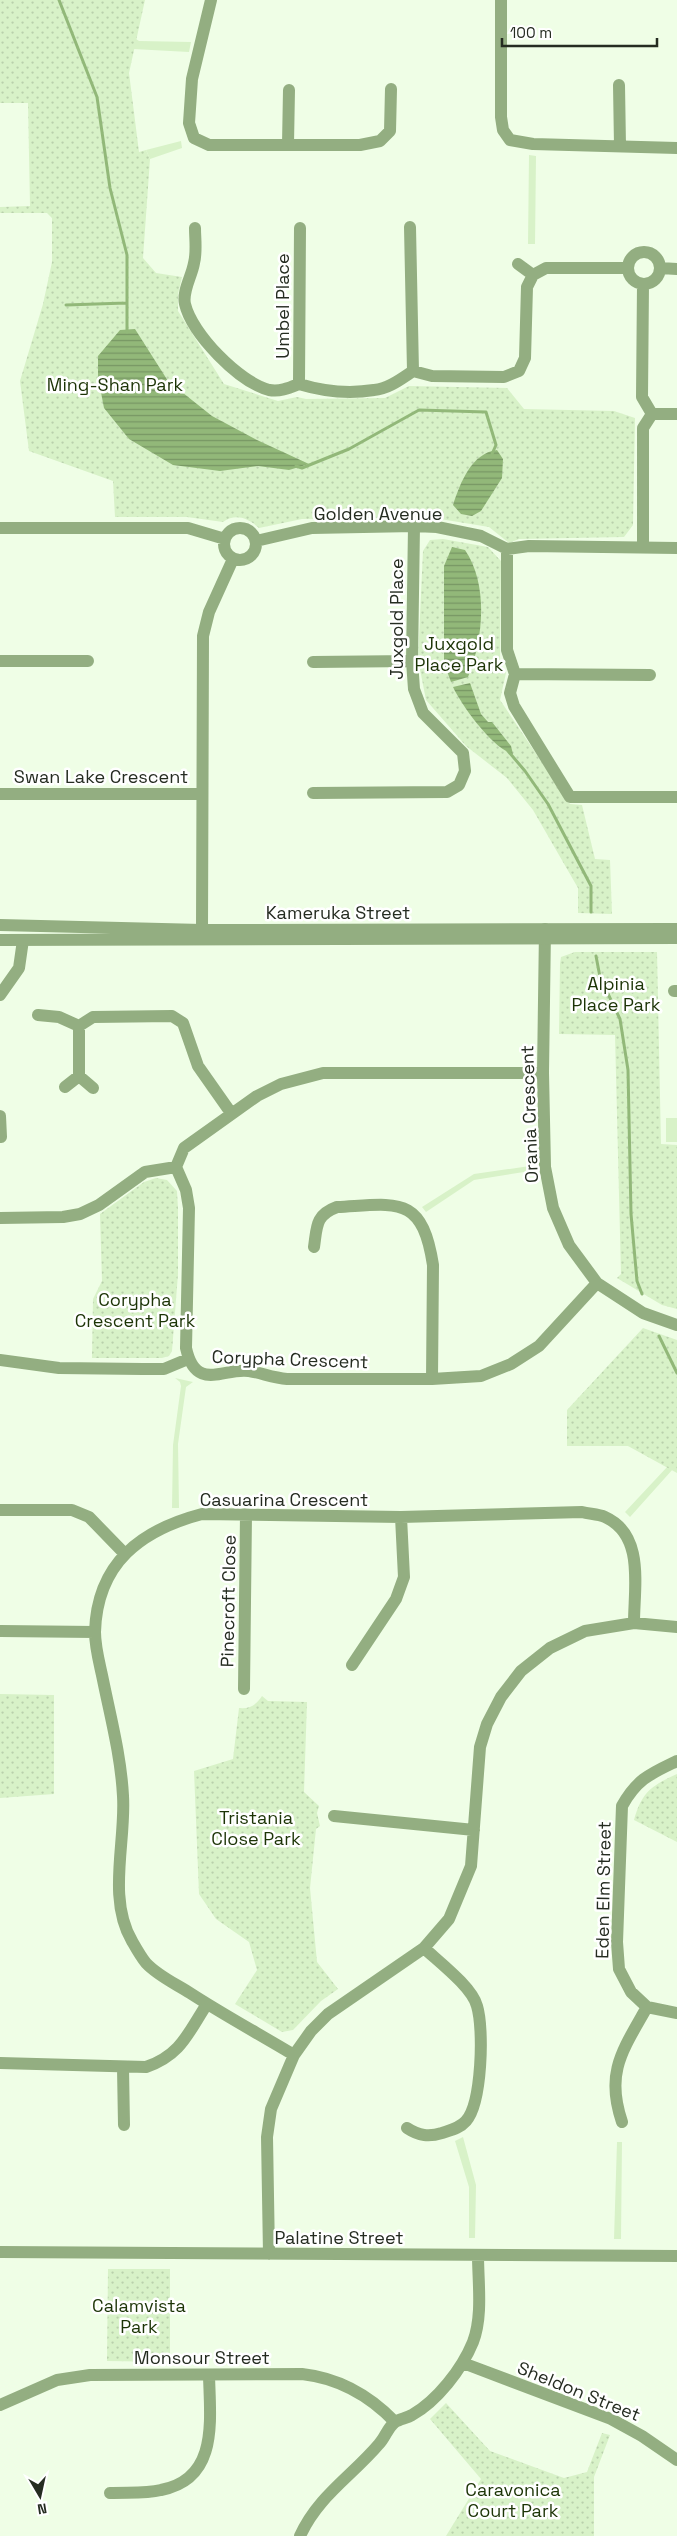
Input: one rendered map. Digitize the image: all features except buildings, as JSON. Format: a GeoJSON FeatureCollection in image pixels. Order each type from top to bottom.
{"type":"FeatureCollection","features":[{"type":"Feature","properties":{"kind":"street"},"geometry":{"type":"LineString","coordinates":[[211,0],[192,79],[189,123],[194,138],[209,145],[360,145],[380,141],[390,131],[392,89]]}},
{"type":"Feature","properties":{"kind":"street"},"geometry":{"type":"LineString","coordinates":[[502,0],[501,117],[503,130],[510,140],[520,143],[677,148]]}},
{"type":"Feature","properties":{"kind":"street"},"geometry":{"type":"LineString","coordinates":[[619,86],[620,146]]}},
{"type":"Feature","properties":{"kind":"street"},"geometry":{"type":"LineString","coordinates":[[288,144],[289,90]]}},
{"type":"Feature","properties":{"kind":"street"},"geometry":{"type":"LineString","coordinates":[[410,227],[413,371]]}},
{"type":"Feature","properties":{"kind":"street"},"geometry":{"type":"LineString","coordinates":[[195,228],[195,262],[184,302],[189,317],[227,365],[249,381],[270,390],[283,390],[299,384],[319,390],[375,390],[397,382],[413,371],[432,376],[504,377],[519,370],[525,358],[526,287],[533,275],[546,268],[628,268]]}},
{"type":"Feature","properties":{"kind":"street","name":"Umbel Place"},"geometry":{"type":"LineString","coordinates":[[299,384],[300,228]]}},
{"type":"Feature","properties":{"kind":"street"},"geometry":{"type":"LineString","coordinates":[[644,252],[657,259],[660,268],[656,278],[643,284],[634,281],[628,268],[635,255],[644,252]]}},
{"type":"Feature","properties":{"kind":"street"},"geometry":{"type":"LineString","coordinates":[[518,264],[533,275]]}},
{"type":"Feature","properties":{"kind":"street"},"geometry":{"type":"LineString","coordinates":[[660,268],[677,269]]}},
{"type":"Feature","properties":{"kind":"street"},"geometry":{"type":"LineString","coordinates":[[643,284],[642,397],[652,414]]}},
{"type":"Feature","properties":{"kind":"street"},"geometry":{"type":"LineString","coordinates":[[652,414],[677,414]]}},
{"type":"Feature","properties":{"kind":"street"},"geometry":{"type":"LineString","coordinates":[[643,546],[643,428],[652,414]]}},
{"type":"Feature","properties":{"kind":"street","name":"Golden Avenue"},"geometry":{"type":"LineString","coordinates":[[256,541],[312,528],[414,526],[436,527],[481,536],[506,549]]}},
{"type":"Feature","properties":{"kind":"street","name":"Juxgold Place"},"geometry":{"type":"LineString","coordinates":[[313,793],[434,794],[447,792],[459,785],[465,771],[463,753],[424,713],[414,689],[412,660],[414,526]]}},
{"type":"Feature","properties":{"kind":"street"},"geometry":{"type":"LineString","coordinates":[[0,528],[188,528],[225,539]]}},
{"type":"Feature","properties":{"kind":"street"},"geometry":{"type":"LineString","coordinates":[[241,528],[250,532],[256,541],[255,550],[248,558],[233,558],[226,552],[225,539],[231,531],[241,528]]}},
{"type":"Feature","properties":{"kind":"street"},"geometry":{"type":"LineString","coordinates":[[677,548],[643,546],[529,546],[506,549],[507,650],[515,674],[510,693],[514,706],[570,797],[677,797]]}},
{"type":"Feature","properties":{"kind":"street"},"geometry":{"type":"LineString","coordinates":[[202,930],[203,636],[209,612],[233,558]]}},
{"type":"Feature","properties":{"kind":"street"},"geometry":{"type":"LineString","coordinates":[[313,662],[412,660]]}},
{"type":"Feature","properties":{"kind":"street"},"geometry":{"type":"LineString","coordinates":[[0,661],[88,661]]}},
{"type":"Feature","properties":{"kind":"street"},"geometry":{"type":"LineString","coordinates":[[515,674],[650,675]]}},
{"type":"Feature","properties":{"kind":"street","name":"Swan Lake Crescent"},"geometry":{"type":"LineString","coordinates":[[0,794],[202,794]]}},
{"type":"Feature","properties":{"kind":"street","name":"Kameruka Street"},"geometry":{"type":"LineString","coordinates":[[0,925],[677,938]]}},
{"type":"Feature","properties":{"kind":"street"},"geometry":{"type":"LineString","coordinates":[[0,996],[19,968],[24,925]]}},
{"type":"Feature","properties":{"kind":"street","name":"Kameruka Street"},"geometry":{"type":"LineString","coordinates":[[0,940],[545,934],[677,929]]}},
{"type":"Feature","properties":{"kind":"street","name":"Orania Crescent"},"geometry":{"type":"LineString","coordinates":[[545,934],[543,1073],[548,1188],[560,1227],[568,1245],[597,1284],[643,1313],[677,1325]]}},
{"type":"Feature","properties":{"kind":"street"},"geometry":{"type":"LineString","coordinates":[[38,1015],[59,1017],[79,1026]]}},
{"type":"Feature","properties":{"kind":"street"},"geometry":{"type":"LineString","coordinates":[[79,1026],[93,1017],[172,1016],[183,1024],[198,1066],[231,1113]]}},
{"type":"Feature","properties":{"kind":"street"},"geometry":{"type":"LineString","coordinates":[[79,1026],[79,1076],[93,1088]]}},
{"type":"Feature","properties":{"kind":"street"},"geometry":{"type":"LineString","coordinates":[[0,1218],[63,1217],[80,1214],[99,1205],[145,1172],[176,1167],[184,1148],[231,1113],[281,1084],[323,1073],[543,1073]]}},
{"type":"Feature","properties":{"kind":"street"},"geometry":{"type":"LineString","coordinates":[[65,1087],[79,1076]]}},
{"type":"Feature","properties":{"kind":"street"},"geometry":{"type":"LineString","coordinates":[[0,1116],[1,1137]]}},
{"type":"Feature","properties":{"kind":"street","name":"Corypha Crescent"},"geometry":{"type":"LineString","coordinates":[[176,1167],[186,1190],[190,1208],[186,1342],[188,1359],[197,1368],[211,1376],[247,1371],[269,1377],[287,1379],[432,1379],[482,1376],[511,1364],[539,1346],[597,1284]]}},
{"type":"Feature","properties":{"kind":"street"},"geometry":{"type":"LineString","coordinates":[[314,1247],[319,1218],[327,1211],[336,1207],[403,1206],[416,1216],[431,1249],[433,1265],[432,1379]]}},
{"type":"Feature","properties":{"kind":"street"},"geometry":{"type":"LineString","coordinates":[[0,1360],[60,1368],[164,1369],[188,1359]]}},
{"type":"Feature","properties":{"kind":"street"},"geometry":{"type":"LineString","coordinates":[[0,1510],[72,1510],[89,1517],[124,1553]]}},
{"type":"Feature","properties":{"kind":"street","name":"Casuarina Crescent"},"geometry":{"type":"LineString","coordinates":[[294,2055],[207,2004],[146,1963],[131,1939],[122,1915],[119,1894],[124,1806],[122,1776],[95,1632],[100,1602],[108,1579],[124,1553],[150,1534],[176,1521],[202,1514],[401,1518],[582,1512],[604,1516],[618,1525],[629,1538],[634,1555],[634,1623]]}},
{"type":"Feature","properties":{"kind":"street","name":"Pinecroft Close"},"geometry":{"type":"LineString","coordinates":[[244,1689],[246,1514]]}},
{"type":"Feature","properties":{"kind":"street"},"geometry":{"type":"LineString","coordinates":[[352,1664],[396,1599],[404,1578],[401,1518]]}},
{"type":"Feature","properties":{"kind":"street"},"geometry":{"type":"LineString","coordinates":[[269,2254],[267,2137],[271,2109],[294,2055],[311,2030],[328,2014],[424,1948],[448,1919],[465,1886],[471,1866],[480,1747],[486,1724],[501,1697],[521,1670],[550,1648],[586,1631],[634,1623],[677,1627]]}},
{"type":"Feature","properties":{"kind":"street"},"geometry":{"type":"LineString","coordinates":[[0,1631],[95,1632]]}},
{"type":"Feature","properties":{"kind":"street","name":"Eden Elm Street"},"geometry":{"type":"LineString","coordinates":[[647,2007],[631,1992],[619,1969],[617,1942],[620,1819],[622,1806],[632,1788],[649,1775],[677,1761]]}},
{"type":"Feature","properties":{"kind":"street"},"geometry":{"type":"LineString","coordinates":[[334,1816],[474,1830]]}},
{"type":"Feature","properties":{"kind":"street"},"geometry":{"type":"LineString","coordinates":[[407,2128],[418,2136],[438,2134],[455,2129],[466,2121],[476,2102],[479,2084],[480,2026],[477,2005],[470,1992],[424,1948]]}},
{"type":"Feature","properties":{"kind":"street"},"geometry":{"type":"LineString","coordinates":[[0,2063],[123,2068],[146,2067],[170,2056],[177,2050],[207,2004]]}},
{"type":"Feature","properties":{"kind":"street"},"geometry":{"type":"LineString","coordinates":[[622,2122],[615,2101],[616,2070],[620,2057],[647,2007],[677,2013]]}},
{"type":"Feature","properties":{"kind":"street"},"geometry":{"type":"LineString","coordinates":[[123,2068],[124,2125]]}},
{"type":"Feature","properties":{"kind":"street","name":"Palatine Street"},"geometry":{"type":"LineString","coordinates":[[0,2252],[677,2256]]}},
{"type":"Feature","properties":{"kind":"street"},"geometry":{"type":"LineString","coordinates":[[300,2536],[308,2519],[326,2495],[379,2445],[395,2422],[414,2414],[435,2396],[463,2363],[473,2342],[478,2323],[478,2255]]}},
{"type":"Feature","properties":{"kind":"street","name":"Sheldon Street"},"geometry":{"type":"LineString","coordinates":[[463,2363],[611,2420],[642,2436],[677,2460]]}},
{"type":"Feature","properties":{"kind":"street","name":"Monsour Street"},"geometry":{"type":"LineString","coordinates":[[0,2404],[57,2380],[90,2375],[302,2374],[324,2378],[357,2392],[379,2406],[395,2422]]}},
{"type":"Feature","properties":{"kind":"street"},"geometry":{"type":"LineString","coordinates":[[110,2493],[161,2490],[189,2478],[201,2464],[208,2447],[210,2429],[209,2375]]}},
{"type":"Feature","properties":{"kind":"green space","name":"Ming-Shan Park"},"geometry":{"type":"Polygon","coordinates":[[[0,0],[145,0],[129,73],[139,152],[146,150],[150,159],[143,258],[156,273],[182,277],[178,294],[178,311],[224,384],[278,401],[297,397],[306,399],[385,398],[409,386],[507,388],[524,409],[614,411],[635,418],[633,525],[624,537],[519,539],[509,543],[489,527],[428,517],[302,519],[259,528],[246,519],[237,517],[223,522],[187,517],[115,517],[113,481],[29,451],[20,381],[43,304],[52,262],[52,218],[47,213],[0,213],[0,207],[30,206],[28,103],[0,103],[0,0]]]}},
{"type":"Feature","properties":{"kind":"green space"},"geometry":{"type":"Polygon","coordinates":[[[136,39],[139,41],[191,42],[189,52],[133,49],[136,39]]]}},
{"type":"Feature","properties":{"kind":"green space"},"geometry":{"type":"Polygon","coordinates":[[[181,141],[182,148],[150,159],[146,150],[181,141]]]}},
{"type":"Feature","properties":{"kind":"green space"},"geometry":{"type":"Polygon","coordinates":[[[529,155],[536,156],[535,244],[528,244],[529,155]]]}},
{"type":"Feature","properties":{"kind":"green space","name":"Juxgold Place Park"},"geometry":{"type":"Polygon","coordinates":[[[443,539],[488,547],[501,561],[500,663],[506,673],[500,700],[570,804],[582,805],[595,859],[610,860],[612,914],[578,913],[578,888],[533,810],[507,778],[466,746],[426,700],[418,659],[423,551],[430,540],[443,539]]]}},
{"type":"Feature","properties":{"kind":"green space","name":"Alpinia Place Park"},"geometry":{"type":"Polygon","coordinates":[[[575,952],[657,952],[661,1144],[677,1145],[677,1309],[662,1305],[617,1278],[621,1274],[615,1035],[559,1034],[561,957],[575,952]]]}},
{"type":"Feature","properties":{"kind":"green space"},"geometry":{"type":"Polygon","coordinates":[[[666,1118],[677,1118],[677,1142],[666,1142],[666,1118]]]}},
{"type":"Feature","properties":{"kind":"green space"},"geometry":{"type":"Polygon","coordinates":[[[530,1166],[530,1171],[474,1180],[426,1212],[422,1207],[474,1174],[530,1166]]]}},
{"type":"Feature","properties":{"kind":"green space","name":"Corypha Crescent Park"},"geometry":{"type":"Polygon","coordinates":[[[156,1178],[167,1180],[177,1191],[178,1274],[172,1351],[169,1356],[162,1358],[92,1358],[93,1299],[102,1281],[100,1214],[144,1182],[156,1178]]]}},
{"type":"Feature","properties":{"kind":"green space"},"geometry":{"type":"Polygon","coordinates":[[[643,1328],[677,1340],[677,1473],[628,1446],[567,1446],[567,1410],[643,1328]]]}},
{"type":"Feature","properties":{"kind":"green space"},"geometry":{"type":"Polygon","coordinates":[[[175,1378],[193,1382],[186,1387],[178,1444],[179,1508],[172,1508],[173,1445],[181,1386],[180,1382],[175,1378]]]}},
{"type":"Feature","properties":{"kind":"green space"},"geometry":{"type":"Polygon","coordinates":[[[668,1466],[673,1469],[630,1517],[625,1512],[668,1466]]]}},
{"type":"Feature","properties":{"kind":"green space"},"geometry":{"type":"Polygon","coordinates":[[[0,1694],[54,1695],[54,1794],[0,1798],[0,1694]]]}},
{"type":"Feature","properties":{"kind":"green space","name":"Tristania Close Park"},"geometry":{"type":"Polygon","coordinates":[[[262,1696],[268,1701],[307,1702],[304,1792],[319,1806],[317,1813],[320,1826],[316,1829],[310,1888],[317,1962],[338,1989],[321,2001],[293,2030],[282,2032],[235,2004],[257,1970],[249,1942],[216,1919],[199,1894],[194,1771],[233,1759],[239,1708],[252,1706],[262,1696]]]}},
{"type":"Feature","properties":{"kind":"green space"},"geometry":{"type":"Polygon","coordinates":[[[677,1774],[677,1842],[634,1820],[644,1796],[660,1782],[677,1774]]]}},
{"type":"Feature","properties":{"kind":"green space"},"geometry":{"type":"Polygon","coordinates":[[[463,2137],[476,2185],[475,2238],[469,2238],[469,2187],[455,2141],[463,2137]]]}},
{"type":"Feature","properties":{"kind":"green space"},"geometry":{"type":"Polygon","coordinates":[[[617,2142],[622,2142],[621,2239],[614,2239],[617,2142]]]}},
{"type":"Feature","properties":{"kind":"green space","name":"Calamvista Park"},"geometry":{"type":"Polygon","coordinates":[[[108,2269],[170,2269],[170,2362],[107,2361],[108,2269]]]}},
{"type":"Feature","properties":{"kind":"green space","name":"Caravonica Court Park"},"geometry":{"type":"Polygon","coordinates":[[[446,2403],[490,2451],[564,2478],[587,2472],[602,2433],[610,2435],[594,2477],[594,2536],[446,2536],[481,2479],[430,2419],[446,2403]]]}},
{"type":"Feature","properties":{"kind":"shaded area"},"geometry":{"type":"Polygon","coordinates":[[[135,329],[168,381],[212,416],[257,440],[309,464],[289,470],[258,466],[220,471],[173,465],[129,439],[104,408],[98,377],[98,356],[120,330],[135,329]]]}},
{"type":"Feature","properties":{"kind":"shaded area"},"geometry":{"type":"Polygon","coordinates":[[[497,450],[503,459],[502,478],[481,511],[472,516],[461,514],[453,505],[463,479],[473,463],[480,457],[488,452],[497,450]]]}},
{"type":"Feature","properties":{"kind":"shaded area"},"geometry":{"type":"Polygon","coordinates":[[[452,547],[465,550],[473,564],[478,579],[481,613],[477,646],[468,677],[451,682],[444,663],[444,566],[452,547]]]}},
{"type":"Feature","properties":{"kind":"shaded area"},"geometry":{"type":"Polygon","coordinates":[[[470,683],[481,714],[488,722],[492,722],[511,746],[513,754],[496,744],[479,726],[463,705],[453,687],[470,683]]]}},
{"type":"Feature","properties":{"kind":"waterway"},"geometry":{"type":"LineString","coordinates":[[59,0],[97,97],[110,188],[127,255],[127,332]]}},
{"type":"Feature","properties":{"kind":"waterway"},"geometry":{"type":"LineString","coordinates":[[66,305],[126,303]]}},
{"type":"Feature","properties":{"kind":"waterway"},"geometry":{"type":"LineString","coordinates":[[296,466],[302,468],[349,449],[419,410],[486,412],[496,445],[492,454]]}},
{"type":"Feature","properties":{"kind":"waterway"},"geometry":{"type":"LineString","coordinates":[[508,751],[525,771],[548,804],[591,886],[591,912]]}},
{"type":"Feature","properties":{"kind":"waterway"},"geometry":{"type":"LineString","coordinates":[[596,956],[600,977],[620,1019],[628,1070],[631,1214],[637,1281],[642,1294]]}},
{"type":"Feature","properties":{"kind":"waterway"},"geometry":{"type":"LineString","coordinates":[[659,1336],[677,1373]]}}]}
